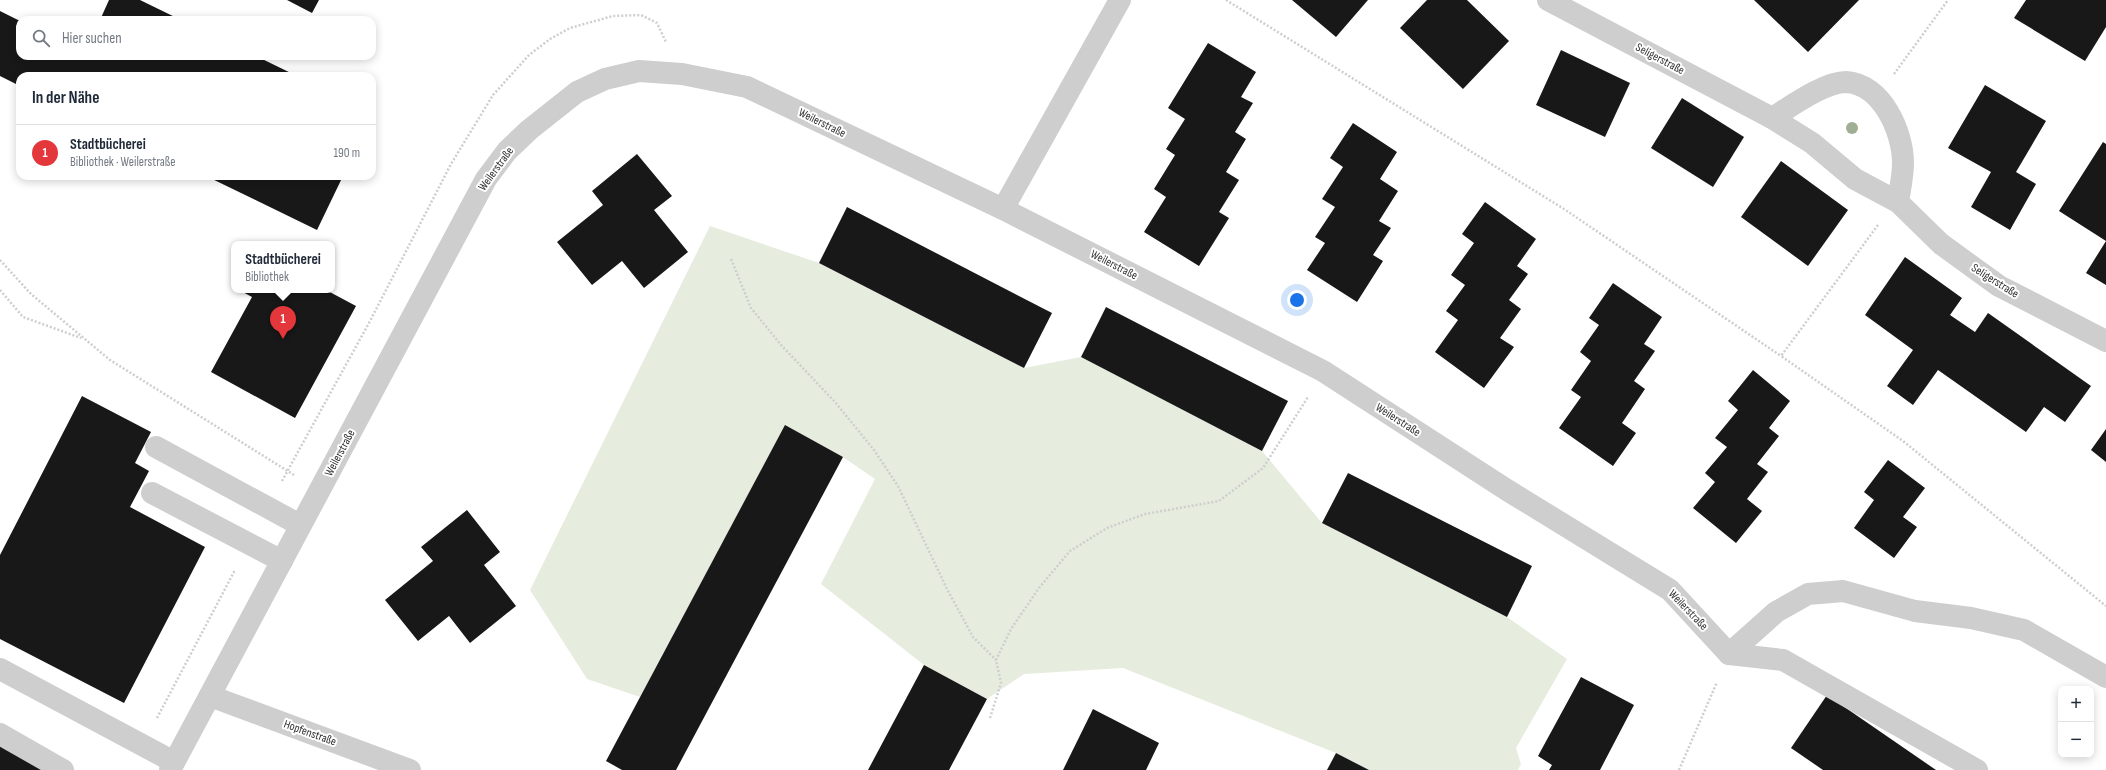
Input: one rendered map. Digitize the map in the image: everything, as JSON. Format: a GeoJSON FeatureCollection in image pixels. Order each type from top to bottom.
{"type":"FeatureCollection","features":[{"type":"Feature","properties":{"kind":"street"},"geometry":{"type":"LineString","coordinates":[[1003,209],[1120,0]]}},
{"type":"Feature","properties":{"kind":"street","name":"Seligerstraße"},"geometry":{"type":"LineString","coordinates":[[1548,0],[1772,118],[1812,143],[1855,179],[1898,202],[1941,244],[1999,286],[2106,341]]}},
{"type":"Feature","properties":{"kind":"street","name":"Weilerstraße"},"geometry":{"type":"LineString","coordinates":[[172,766],[486,179],[506,151],[551,111],[577,92],[605,79],[639,71],[682,74],[747,87],[1003,209],[1323,370],[1507,490],[1670,590],[1729,654]]}},
{"type":"Feature","properties":{"kind":"street"},"geometry":{"type":"LineString","coordinates":[[1772,118],[1816,90],[1846,82],[1869,89],[1877,97],[1895,122],[1903,162],[1898,202]]}},
{"type":"Feature","properties":{"kind":"street"},"geometry":{"type":"LineString","coordinates":[[156,447],[300,525]]}},
{"type":"Feature","properties":{"kind":"street"},"geometry":{"type":"LineString","coordinates":[[152,493],[282,561]]}},
{"type":"Feature","properties":{"kind":"street"},"geometry":{"type":"LineString","coordinates":[[1729,654],[1776,612],[1808,594],[1843,591],[1916,611],[1971,618],[2024,630],[2106,677]]}},
{"type":"Feature","properties":{"kind":"street"},"geometry":{"type":"LineString","coordinates":[[1729,654],[1783,660],[1977,770]]}},
{"type":"Feature","properties":{"kind":"street"},"geometry":{"type":"LineString","coordinates":[[0,669],[172,766]]}},
{"type":"Feature","properties":{"kind":"street","name":"Hopfenstraße"},"geometry":{"type":"LineString","coordinates":[[210,696],[410,770]]}},
{"type":"Feature","properties":{"kind":"street"},"geometry":{"type":"LineString","coordinates":[[0,734],[63,770]]}},
{"type":"Feature","properties":{"kind":"path"},"geometry":{"type":"LineString","coordinates":[[1226,0],[1564,209],[1781,356],[1903,441],[2106,606]]}},
{"type":"Feature","properties":{"kind":"path"},"geometry":{"type":"LineString","coordinates":[[1877,97],[1948,0]]}},
{"type":"Feature","properties":{"kind":"path"},"geometry":{"type":"LineString","coordinates":[[1781,356],[1880,223],[1898,202]]}},
{"type":"Feature","properties":{"kind":"path"},"geometry":{"type":"LineString","coordinates":[[730,259],[751,308],[782,346],[835,402],[874,450],[898,486],[947,589],[973,637],[996,660],[1002,683],[990,718]]}},
{"type":"Feature","properties":{"kind":"path"},"geometry":{"type":"LineString","coordinates":[[0,260],[32,294],[83,339],[110,360],[210,421],[319,492]]}},
{"type":"Feature","properties":{"kind":"path"},"geometry":{"type":"LineString","coordinates":[[0,290],[23,317],[83,339]]}},
{"type":"Feature","properties":{"kind":"path"},"geometry":{"type":"LineString","coordinates":[[996,660],[1015,623],[1039,588],[1070,551],[1107,528],[1145,514],[1219,501],[1263,468],[1292,424],[1323,370]]}},
{"type":"Feature","properties":{"kind":"path"},"geometry":{"type":"LineString","coordinates":[[1679,770],[1729,654]]}},
{"type":"Feature","properties":{"kind":"shaded area"},"geometry":{"type":"Polygon","coordinates":[[[710,226],[819,263],[1024,368],[1081,357],[1262,451],[1322,523],[1507,617],[1567,659],[1516,748],[1521,764],[1518,770],[1369,770],[1336,753],[1123,668],[1024,674],[987,699],[924,665],[821,584],[875,479],[843,457],[785,426],[640,697],[587,679],[530,590],[710,226]]]}},
{"type":"Feature","properties":{"kind":"building"},"geometry":{"type":"Polygon","coordinates":[[[109,0],[140,0],[173,16],[102,16],[109,0]]]}},
{"type":"Feature","properties":{"kind":"building"},"geometry":{"type":"Polygon","coordinates":[[[287,0],[319,0],[312,13],[287,0]]]}},
{"type":"Feature","properties":{"kind":"building"},"geometry":{"type":"Polygon","coordinates":[[[1292,0],[1368,0],[1336,37],[1292,0]]]}},
{"type":"Feature","properties":{"kind":"building"},"geometry":{"type":"Polygon","coordinates":[[[1427,0],[1467,0],[1509,41],[1463,89],[1400,28],[1427,0]]]}},
{"type":"Feature","properties":{"kind":"building"},"geometry":{"type":"Polygon","coordinates":[[[1754,0],[1859,0],[1808,52],[1754,0]]]}},
{"type":"Feature","properties":{"kind":"building"},"geometry":{"type":"Polygon","coordinates":[[[2026,0],[2106,0],[2106,27],[2085,61],[2014,18],[2026,0]]]}},
{"type":"Feature","properties":{"kind":"building"},"geometry":{"type":"Polygon","coordinates":[[[0,11],[16,19],[16,60],[264,60],[289,72],[16,72],[16,84],[0,76],[0,11]]]}},
{"type":"Feature","properties":{"kind":"building"},"geometry":{"type":"Polygon","coordinates":[[[1208,43],[1256,72],[1241,97],[1253,103],[1235,132],[1246,139],[1226,172],[1239,180],[1219,212],[1229,218],[1199,266],[1144,232],[1166,197],[1154,189],[1175,155],[1166,149],[1185,119],[1168,108],[1208,43]]]}},
{"type":"Feature","properties":{"kind":"building"},"geometry":{"type":"Polygon","coordinates":[[[1561,50],[1630,83],[1605,137],[1536,105],[1561,50]]]}},
{"type":"Feature","properties":{"kind":"building"},"geometry":{"type":"Polygon","coordinates":[[[1985,85],[2046,121],[2016,172],[2036,184],[2010,230],[1971,207],[1991,172],[1948,148],[1985,85]]]}},
{"type":"Feature","properties":{"kind":"building"},"geometry":{"type":"Polygon","coordinates":[[[1682,98],[1744,137],[1713,187],[1651,148],[1682,98]]]}},
{"type":"Feature","properties":{"kind":"building"},"geometry":{"type":"Polygon","coordinates":[[[1353,123],[1397,152],[1380,179],[1398,191],[1379,221],[1391,228],[1373,255],[1383,261],[1357,302],[1307,270],[1325,243],[1315,237],[1335,207],[1322,199],[1343,167],[1330,158],[1353,123]]]}},
{"type":"Feature","properties":{"kind":"building"},"geometry":{"type":"Polygon","coordinates":[[[2103,142],[2106,144],[2106,241],[2059,211],[2103,142]]]}},
{"type":"Feature","properties":{"kind":"building"},"geometry":{"type":"Polygon","coordinates":[[[637,154],[672,196],[654,210],[688,252],[644,288],[622,261],[592,285],[557,242],[603,205],[592,191],[637,154]]]}},
{"type":"Feature","properties":{"kind":"building"},"geometry":{"type":"Polygon","coordinates":[[[1781,161],[1848,210],[1808,266],[1741,217],[1781,161]]]}},
{"type":"Feature","properties":{"kind":"building"},"geometry":{"type":"Polygon","coordinates":[[[214,180],[341,180],[317,230],[214,180]]]}},
{"type":"Feature","properties":{"kind":"building"},"geometry":{"type":"Polygon","coordinates":[[[1485,202],[1536,239],[1517,266],[1528,274],[1509,300],[1521,309],[1500,338],[1514,347],[1484,388],[1435,352],[1458,320],[1446,311],[1465,285],[1451,275],[1474,243],[1462,234],[1485,202]]]}},
{"type":"Feature","properties":{"kind":"building"},"geometry":{"type":"Polygon","coordinates":[[[847,207],[1052,313],[1024,368],[819,263],[847,207]]]}},
{"type":"Feature","properties":{"kind":"building"},"geometry":{"type":"Polygon","coordinates":[[[2106,241],[2106,285],[2086,273],[2106,241]]]}},
{"type":"Feature","properties":{"kind":"building"},"geometry":{"type":"Polygon","coordinates":[[[1905,257],[1962,298],[1950,315],[1975,332],[1988,313],[2091,386],[2065,422],[2044,407],[2026,432],[1938,370],[1913,405],[1887,386],[1913,350],[1865,315],[1905,257]]]}},
{"type":"Feature","properties":{"kind":"building"},"geometry":{"type":"Polygon","coordinates":[[[1613,283],[1662,317],[1644,344],[1655,351],[1634,381],[1645,389],[1622,423],[1636,433],[1613,466],[1559,428],[1581,397],[1571,390],[1591,361],[1580,352],[1599,325],[1589,318],[1613,283]]]}},
{"type":"Feature","properties":{"kind":"building"},"geometry":{"type":"Polygon","coordinates":[[[245,293],[332,293],[356,306],[295,418],[211,372],[252,297],[245,293]]]}},
{"type":"Feature","properties":{"kind":"building"},"geometry":{"type":"Polygon","coordinates":[[[1106,307],[1288,401],[1262,451],[1081,357],[1106,307]]]}},
{"type":"Feature","properties":{"kind":"building"},"geometry":{"type":"Polygon","coordinates":[[[1753,370],[1790,401],[1769,428],[1779,436],[1757,464],[1768,472],[1747,499],[1762,511],[1736,543],[1693,508],[1715,482],[1705,473],[1727,447],[1715,438],[1738,410],[1728,401],[1753,370]]]}},
{"type":"Feature","properties":{"kind":"building"},"geometry":{"type":"Polygon","coordinates":[[[82,396],[151,432],[135,463],[149,471],[130,507],[205,547],[124,703],[0,639],[0,555],[82,396]]]}},
{"type":"Feature","properties":{"kind":"building"},"geometry":{"type":"Polygon","coordinates":[[[785,425],[843,457],[676,770],[622,770],[606,761],[785,425]]]}},
{"type":"Feature","properties":{"kind":"building"},"geometry":{"type":"Polygon","coordinates":[[[2106,429],[2106,462],[2091,450],[2106,429]]]}},
{"type":"Feature","properties":{"kind":"building"},"geometry":{"type":"Polygon","coordinates":[[[1888,460],[1925,488],[1903,517],[1917,527],[1894,558],[1854,528],[1874,500],[1864,492],[1888,460]]]}},
{"type":"Feature","properties":{"kind":"building"},"geometry":{"type":"Polygon","coordinates":[[[1348,473],[1532,566],[1507,617],[1322,523],[1348,473]]]}},
{"type":"Feature","properties":{"kind":"building"},"geometry":{"type":"Polygon","coordinates":[[[467,510],[500,552],[484,565],[516,606],[470,643],[449,616],[418,641],[385,600],[433,561],[421,547],[467,510]]]}},
{"type":"Feature","properties":{"kind":"building"},"geometry":{"type":"Polygon","coordinates":[[[924,665],[987,699],[949,770],[868,770],[924,665]]]}},
{"type":"Feature","properties":{"kind":"building"},"geometry":{"type":"Polygon","coordinates":[[[1581,677],[1634,705],[1600,770],[1549,770],[1552,765],[1538,756],[1581,677]]]}},
{"type":"Feature","properties":{"kind":"building"},"geometry":{"type":"Polygon","coordinates":[[[1827,695],[1936,770],[1823,770],[1791,748],[1827,695]]]}},
{"type":"Feature","properties":{"kind":"building"},"geometry":{"type":"Polygon","coordinates":[[[1093,709],[1159,743],[1146,770],[1063,770],[1093,709]]]}},
{"type":"Feature","properties":{"kind":"building"},"geometry":{"type":"Polygon","coordinates":[[[0,744],[48,770],[0,770],[0,744]]]}},
{"type":"Feature","properties":{"kind":"building"},"geometry":{"type":"Polygon","coordinates":[[[1336,753],[1369,770],[1327,770],[1336,753]]]}},
{"type":"Feature","properties":{"kind":"place","name":"Stadtbücherei"},"geometry":{"type":"Point","coordinates":[283,339]}}]}
